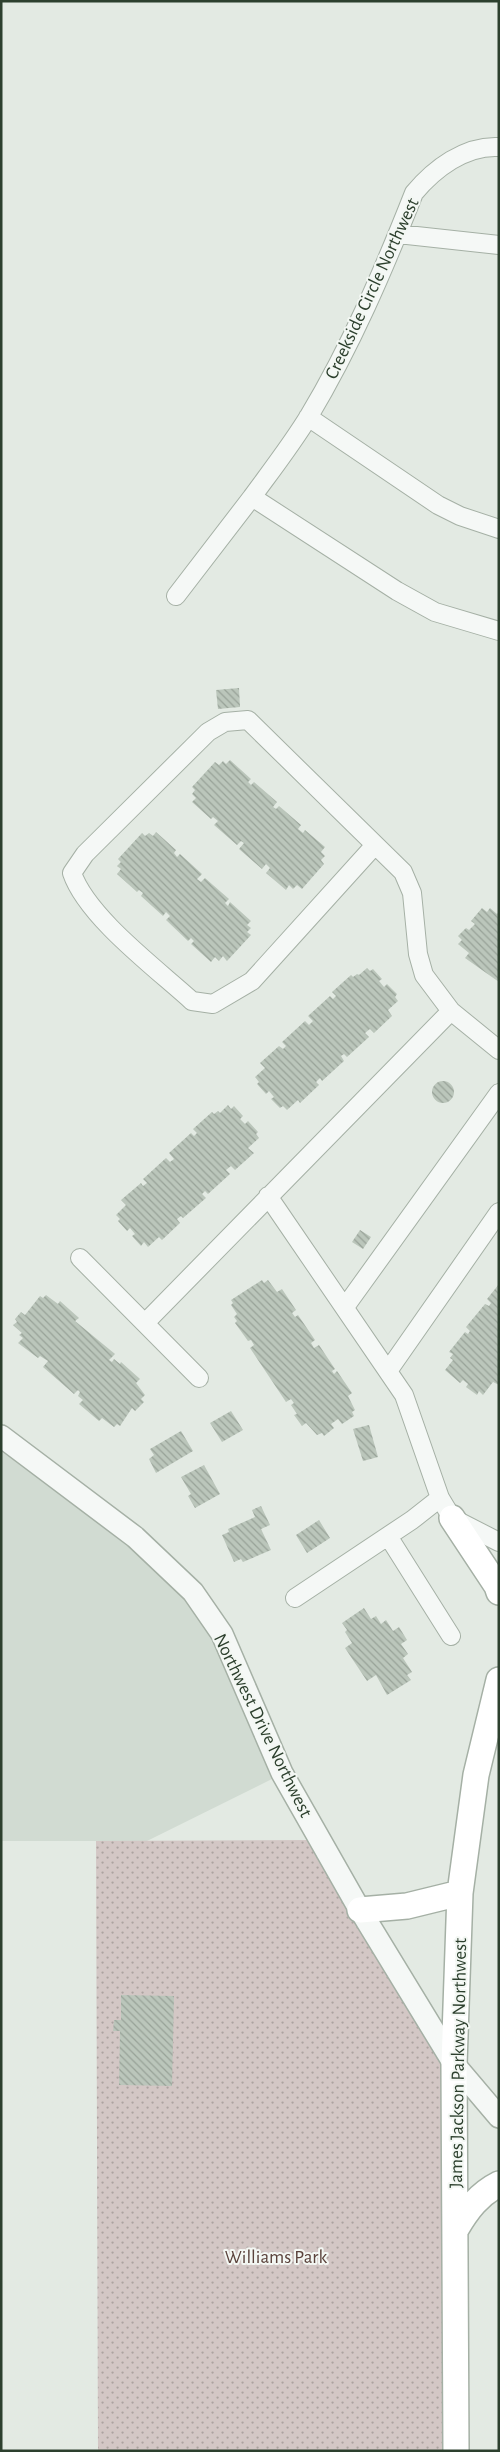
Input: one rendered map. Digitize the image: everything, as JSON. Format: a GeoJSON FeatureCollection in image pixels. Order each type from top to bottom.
{"type":"FeatureCollection","features":[{"type":"Feature","properties":{"kind":"main road"},"geometry":{"type":"LineString","coordinates":[[446,1508],[499,1592]]}},
{"type":"Feature","properties":{"kind":"main road","name":"James Jackson Parkway Northwest"},"geometry":{"type":"LineString","coordinates":[[456,2451],[454,2064],[460,1893],[476,1775],[499,1680]]}},
{"type":"Feature","properties":{"kind":"main road"},"geometry":{"type":"LineString","coordinates":[[360,1910],[408,1906],[460,1893]]}},
{"type":"Feature","properties":{"kind":"main road"},"geometry":{"type":"LineString","coordinates":[[456,2229],[469,2207],[489,2189],[499,2184]]}},
{"type":"Feature","properties":{"kind":"street","name":"Creekside Circle Northwest"},"geometry":{"type":"LineString","coordinates":[[176,596],[252,497],[308,418],[355,330],[398,234],[414,193],[430,175],[462,154],[499,147]]}},
{"type":"Feature","properties":{"kind":"street"},"geometry":{"type":"LineString","coordinates":[[398,234],[499,246]]}},
{"type":"Feature","properties":{"kind":"street"},"geometry":{"type":"LineString","coordinates":[[308,418],[438,505],[460,516],[499,529]]}},
{"type":"Feature","properties":{"kind":"street"},"geometry":{"type":"LineString","coordinates":[[252,497],[396,591],[435,612],[499,631]]}},
{"type":"Feature","properties":{"kind":"street"},"geometry":{"type":"LineString","coordinates":[[375,845],[252,981],[213,1004],[192,1001],[100,917],[78,889],[72,873],[92,848],[208,732],[224,722],[248,720],[403,872],[412,892],[418,954],[424,975],[450,1011],[499,1050]]}},
{"type":"Feature","properties":{"kind":"street"},"geometry":{"type":"LineString","coordinates":[[145,1323],[450,1011]]}},
{"type":"Feature","properties":{"kind":"street"},"geometry":{"type":"LineString","coordinates":[[345,1307],[499,1093]]}},
{"type":"Feature","properties":{"kind":"street"},"geometry":{"type":"LineString","coordinates":[[268,1196],[404,1395],[446,1508],[499,1542]]}},
{"type":"Feature","properties":{"kind":"street"},"geometry":{"type":"LineString","coordinates":[[388,1371],[499,1212]]}},
{"type":"Feature","properties":{"kind":"street"},"geometry":{"type":"LineString","coordinates":[[80,1258],[199,1378]]}},
{"type":"Feature","properties":{"kind":"street","name":"Northwest Drive Northwest"},"geometry":{"type":"LineString","coordinates":[[1,1436],[135,1537],[193,1592],[222,1634],[282,1772],[360,1910],[454,2064],[499,2117]]}},
{"type":"Feature","properties":{"kind":"street"},"geometry":{"type":"LineString","coordinates":[[295,1598],[388,1536],[446,1508]]}},
{"type":"Feature","properties":{"kind":"street"},"geometry":{"type":"LineString","coordinates":[[388,1536],[451,1636]]}},
{"type":"Feature","properties":{"kind":"shaded area"},"geometry":{"type":"Polygon","coordinates":[[[1,1436],[193,1592],[282,1774],[147,1841],[1,1841],[1,1436]]]}},
{"type":"Feature","properties":{"kind":"green space","name":"Williams Park"},"geometry":{"type":"Polygon","coordinates":[[[317,1840],[451,2061],[460,2451],[98,2451],[96,1841],[317,1840]]]}},
{"type":"Feature","properties":{"kind":"building"},"geometry":{"type":"Polygon","coordinates":[[[239,688],[240,707],[218,709],[216,690],[239,688]]]}},
{"type":"Feature","properties":{"kind":"building"},"geometry":{"type":"Polygon","coordinates":[[[230,760],[251,779],[248,782],[251,785],[254,782],[277,802],[273,807],[276,809],[279,806],[301,825],[298,829],[303,833],[305,830],[325,847],[321,852],[325,856],[321,860],[324,864],[302,889],[297,885],[293,889],[289,885],[286,890],[266,873],[270,868],[266,864],[262,869],[239,849],[244,843],[241,841],[237,845],[214,825],[218,821],[213,817],[211,819],[192,802],[196,798],[192,794],[195,790],[192,787],[215,762],[219,765],[223,761],[226,764],[230,760]]]}},
{"type":"Feature","properties":{"kind":"building"},"geometry":{"type":"Polygon","coordinates":[[[156,832],[176,850],[174,853],[177,857],[180,854],[202,874],[197,879],[201,882],[205,878],[229,899],[225,903],[228,906],[230,902],[251,921],[247,925],[251,928],[247,932],[251,935],[227,961],[223,956],[219,961],[215,957],[211,962],[191,944],[194,941],[191,938],[188,941],[166,920],[170,916],[166,912],[163,916],[141,896],[143,893],[139,890],[137,892],[117,874],[121,869],[117,866],[121,862],[118,859],[142,833],[145,836],[149,833],[153,836],[156,832]]]}},
{"type":"Feature","properties":{"kind":"building"},"geometry":{"type":"Polygon","coordinates":[[[482,908],[487,912],[490,908],[497,914],[499,912],[499,982],[465,958],[469,953],[458,944],[462,940],[458,936],[466,928],[469,930],[475,924],[471,921],[482,908]]]}},
{"type":"Feature","properties":{"kind":"building"},"geometry":{"type":"Polygon","coordinates":[[[367,968],[370,971],[373,969],[382,979],[379,981],[384,987],[387,984],[397,994],[395,997],[398,1001],[388,1010],[392,1016],[374,1033],[370,1029],[365,1033],[369,1037],[347,1057],[344,1054],[341,1056],[344,1061],[322,1081],[320,1078],[316,1082],[319,1085],[300,1103],[298,1100],[287,1110],[283,1106],[280,1108],[271,1099],[274,1097],[269,1091],[266,1094],[257,1084],[259,1082],[255,1077],[265,1068],[260,1063],[279,1046],[283,1049],[286,1046],[282,1042],[305,1021],[309,1025],[313,1021],[308,1016],[330,996],[333,999],[336,996],[332,992],[351,975],[353,977],[357,974],[359,975],[367,968]]]}},
{"type":"Feature","properties":{"kind":"building"},"geometry":{"type":"Polygon","coordinates":[[[443,1081],[451,1084],[454,1092],[451,1100],[443,1103],[435,1100],[432,1092],[435,1084],[443,1081]]]}},
{"type":"Feature","properties":{"kind":"building"},"geometry":{"type":"Polygon","coordinates":[[[228,1105],[231,1109],[234,1106],[243,1116],[240,1119],[245,1124],[248,1121],[258,1132],[256,1134],[259,1138],[248,1148],[254,1153],[235,1170],[231,1166],[226,1170],[230,1174],[208,1194],[205,1191],[202,1194],[206,1198],[183,1218],[181,1216],[177,1219],[180,1223],[162,1240],[159,1237],[148,1247],[144,1242],[141,1246],[132,1236],[135,1234],[130,1228],[127,1231],[118,1221],[120,1219],[116,1215],[126,1205],[121,1200],[141,1183],[143,1186],[147,1183],[143,1179],[166,1158],[170,1162],[174,1159],[169,1153],[191,1133],[194,1136],[197,1133],[193,1129],[212,1112],[214,1114],[218,1111],[220,1113],[228,1105]]]}},
{"type":"Feature","properties":{"kind":"building"},"geometry":{"type":"Polygon","coordinates":[[[360,1230],[371,1237],[363,1249],[352,1242],[360,1230]]]}},
{"type":"Feature","properties":{"kind":"building"},"geometry":{"type":"Polygon","coordinates":[[[262,1280],[264,1283],[268,1280],[277,1292],[282,1289],[296,1310],[292,1313],[295,1317],[298,1315],[315,1340],[311,1343],[314,1348],[319,1345],[335,1369],[332,1371],[334,1374],[337,1371],[352,1393],[348,1396],[355,1410],[352,1412],[354,1416],[342,1424],[338,1419],[331,1424],[334,1428],[324,1436],[322,1433],[317,1435],[306,1423],[302,1426],[294,1415],[297,1414],[291,1405],[294,1403],[291,1399],[286,1402],[250,1348],[254,1345],[251,1340],[248,1341],[235,1323],[237,1321],[234,1317],[237,1314],[231,1305],[233,1303],[231,1300],[262,1280]]]}},
{"type":"Feature","properties":{"kind":"building"},"geometry":{"type":"Polygon","coordinates":[[[499,1284],[499,1385],[493,1382],[483,1395],[479,1391],[477,1395],[466,1387],[468,1384],[463,1380],[460,1383],[445,1370],[453,1360],[450,1358],[453,1354],[449,1352],[465,1332],[468,1334],[470,1331],[466,1327],[485,1304],[489,1306],[491,1303],[487,1299],[499,1284]]]}},
{"type":"Feature","properties":{"kind":"building"},"geometry":{"type":"Polygon","coordinates":[[[46,1295],[58,1304],[60,1301],[79,1318],[75,1321],[115,1354],[109,1360],[112,1362],[114,1359],[120,1364],[121,1362],[140,1379],[136,1383],[145,1395],[141,1399],[144,1402],[135,1411],[132,1408],[120,1426],[117,1424],[114,1427],[102,1418],[99,1421],[79,1404],[83,1400],[78,1396],[80,1392],[78,1390],[74,1394],[43,1367],[48,1361],[40,1356],[38,1358],[18,1343],[23,1338],[19,1335],[22,1333],[13,1325],[17,1322],[15,1319],[21,1312],[25,1315],[40,1296],[43,1298],[46,1295]]]}},
{"type":"Feature","properties":{"kind":"building"},"geometry":{"type":"Polygon","coordinates":[[[231,1411],[243,1430],[222,1442],[210,1423],[231,1411]]]}},
{"type":"Feature","properties":{"kind":"building"},"geometry":{"type":"Polygon","coordinates":[[[369,1425],[378,1457],[363,1461],[353,1429],[369,1425]]]}},
{"type":"Feature","properties":{"kind":"building"},"geometry":{"type":"Polygon","coordinates":[[[181,1431],[193,1451],[156,1473],[149,1459],[154,1455],[150,1449],[181,1431]]]}},
{"type":"Feature","properties":{"kind":"building"},"geometry":{"type":"Polygon","coordinates":[[[204,1465],[220,1494],[195,1508],[188,1496],[191,1494],[181,1477],[204,1465]]]}},
{"type":"Feature","properties":{"kind":"building"},"geometry":{"type":"Polygon","coordinates":[[[261,1506],[270,1525],[261,1529],[271,1550],[243,1562],[241,1559],[234,1562],[222,1535],[229,1532],[228,1529],[255,1517],[252,1510],[261,1506]]]}},
{"type":"Feature","properties":{"kind":"building"},"geometry":{"type":"Polygon","coordinates":[[[319,1520],[330,1538],[307,1553],[296,1535],[319,1520]]]}},
{"type":"Feature","properties":{"kind":"building"},"geometry":{"type":"Polygon","coordinates":[[[364,1608],[371,1619],[376,1616],[381,1624],[386,1620],[393,1631],[399,1627],[407,1640],[401,1644],[408,1654],[403,1658],[412,1672],[407,1675],[411,1680],[387,1695],[376,1675],[367,1681],[345,1648],[352,1643],[342,1623],[364,1608]]]}},
{"type":"Feature","properties":{"kind":"building"},"geometry":{"type":"Polygon","coordinates":[[[121,1995],[174,1996],[172,2086],[119,2085],[120,2031],[113,2031],[114,2020],[121,2020],[121,1995]]]}}]}
